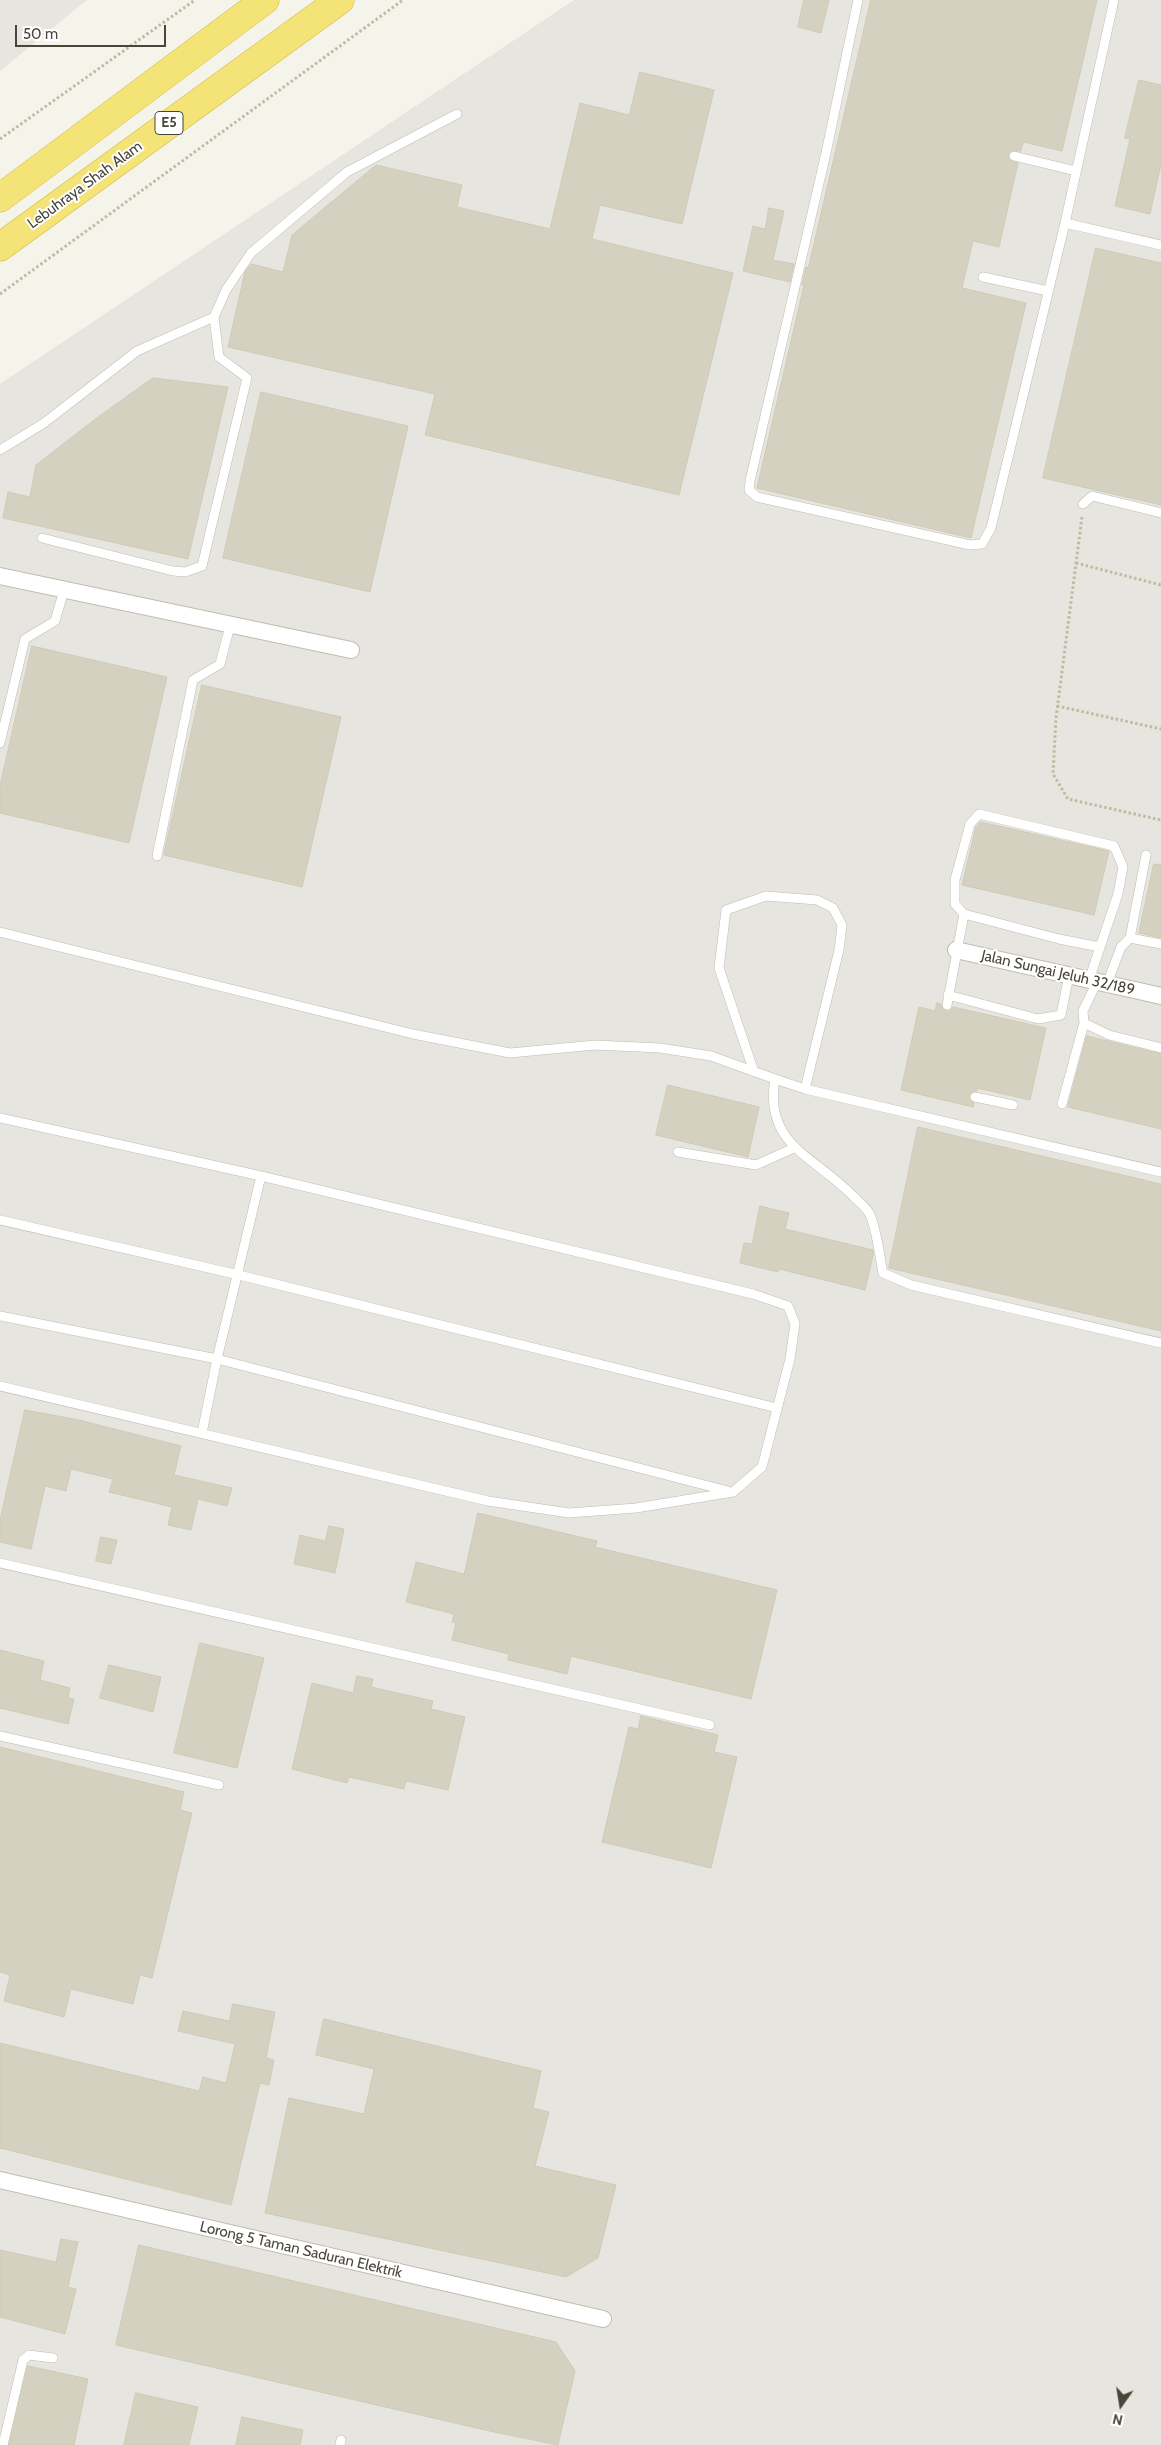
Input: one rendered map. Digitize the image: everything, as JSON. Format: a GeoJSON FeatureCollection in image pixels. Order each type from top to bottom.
{"type":"FeatureCollection","features":[{"type":"Feature","properties":{"kind":"highway"},"geometry":{"type":"LineString","coordinates":[[0,198],[265,0]]}},
{"type":"Feature","properties":{"kind":"highway","name":"Lebuhraya Shah Alam"},"geometry":{"type":"LineString","coordinates":[[0,247],[340,0]]}},
{"type":"Feature","properties":{"kind":"street"},"geometry":{"type":"LineString","coordinates":[[0,576],[351,650]]}},
{"type":"Feature","properties":{"kind":"street","name":"Jalan Sungai Jeluh 32/189"},"geometry":{"type":"LineString","coordinates":[[956,950],[1161,996]]}},
{"type":"Feature","properties":{"kind":"street","name":"Lorong 5 Taman Saduran Elektrik"},"geometry":{"type":"LineString","coordinates":[[0,2180],[603,2319]]}},
{"type":"Feature","properties":{"kind":"lane"},"geometry":{"type":"LineString","coordinates":[[858,0],[826,153],[749,490],[756,497],[970,545],[982,544],[991,528],[1065,223],[1114,0]]}},
{"type":"Feature","properties":{"kind":"lane"},"geometry":{"type":"LineString","coordinates":[[42,538],[173,571],[185,572],[202,566],[247,378],[219,357],[214,317],[226,290],[251,253],[347,172],[457,114]]}},
{"type":"Feature","properties":{"kind":"lane"},"geometry":{"type":"LineString","coordinates":[[1014,156],[1076,171]]}},
{"type":"Feature","properties":{"kind":"lane"},"geometry":{"type":"LineString","coordinates":[[1065,223],[1161,245]]}},
{"type":"Feature","properties":{"kind":"lane"},"geometry":{"type":"LineString","coordinates":[[983,277],[1048,291]]}},
{"type":"Feature","properties":{"kind":"lane"},"geometry":{"type":"LineString","coordinates":[[0,450],[44,424],[137,351],[214,317]]}},
{"type":"Feature","properties":{"kind":"lane"},"geometry":{"type":"LineString","coordinates":[[1083,504],[1092,496],[1161,513]]}},
{"type":"Feature","properties":{"kind":"lane"},"geometry":{"type":"LineString","coordinates":[[0,743],[25,639],[55,621],[64,590]]}},
{"type":"Feature","properties":{"kind":"lane"},"geometry":{"type":"LineString","coordinates":[[157,856],[193,680],[220,664],[230,626]]}},
{"type":"Feature","properties":{"kind":"lane"},"geometry":{"type":"LineString","coordinates":[[1098,982],[1100,947],[1118,894],[1123,867],[1114,846],[979,814],[970,824],[954,880],[955,904],[964,914],[1059,939],[1100,947]]}},
{"type":"Feature","properties":{"kind":"lane"},"geometry":{"type":"LineString","coordinates":[[1062,1104],[1084,1023],[1083,1011],[1098,982],[1120,947],[1130,938],[1146,855]]}},
{"type":"Feature","properties":{"kind":"lane"},"geometry":{"type":"LineString","coordinates":[[754,1072],[719,968],[726,910],[766,896],[817,900],[833,908],[842,925],[839,950],[805,1089]]}},
{"type":"Feature","properties":{"kind":"lane"},"geometry":{"type":"LineString","coordinates":[[947,1005],[964,914]]}},
{"type":"Feature","properties":{"kind":"lane"},"geometry":{"type":"LineString","coordinates":[[0,932],[413,1034],[510,1053],[595,1045],[660,1048],[711,1056],[805,1089],[1161,1172]]}},
{"type":"Feature","properties":{"kind":"lane"},"geometry":{"type":"LineString","coordinates":[[1130,938],[1161,944]]}},
{"type":"Feature","properties":{"kind":"lane"},"geometry":{"type":"LineString","coordinates":[[948,995],[1038,1019],[1061,1015],[1070,975]]}},
{"type":"Feature","properties":{"kind":"lane"},"geometry":{"type":"LineString","coordinates":[[1084,1023],[1110,1035],[1161,1048]]}},
{"type":"Feature","properties":{"kind":"lane"},"geometry":{"type":"LineString","coordinates":[[775,1079],[772,1098],[779,1127],[794,1148],[836,1178],[869,1213],[883,1273],[911,1285],[1161,1343]]}},
{"type":"Feature","properties":{"kind":"lane"},"geometry":{"type":"LineString","coordinates":[[975,1097],[1014,1105]]}},
{"type":"Feature","properties":{"kind":"lane"},"geometry":{"type":"LineString","coordinates":[[0,1118],[261,1176],[752,1294],[788,1306],[795,1324],[790,1359],[762,1467],[733,1492],[636,1508],[569,1513],[488,1501],[0,1386]]}},
{"type":"Feature","properties":{"kind":"lane"},"geometry":{"type":"LineString","coordinates":[[678,1152],[756,1165],[794,1148]]}},
{"type":"Feature","properties":{"kind":"lane"},"geometry":{"type":"LineString","coordinates":[[202,1433],[217,1359],[261,1176]]}},
{"type":"Feature","properties":{"kind":"lane"},"geometry":{"type":"LineString","coordinates":[[0,1220],[238,1275],[777,1408]]}},
{"type":"Feature","properties":{"kind":"lane"},"geometry":{"type":"LineString","coordinates":[[0,1316],[217,1359],[733,1492]]}},
{"type":"Feature","properties":{"kind":"lane"},"geometry":{"type":"LineString","coordinates":[[0,1564],[710,1725]]}},
{"type":"Feature","properties":{"kind":"lane"},"geometry":{"type":"LineString","coordinates":[[0,1736],[219,1784]]}},
{"type":"Feature","properties":{"kind":"lane"},"geometry":{"type":"LineString","coordinates":[[3,2445],[23,2360],[29,2355],[53,2358]]}},
{"type":"Feature","properties":{"kind":"path"},"geometry":{"type":"LineString","coordinates":[[0,139],[195,0]]}},
{"type":"Feature","properties":{"kind":"path"},"geometry":{"type":"LineString","coordinates":[[0,294],[403,0]]}},
{"type":"Feature","properties":{"kind":"path"},"geometry":{"type":"LineString","coordinates":[[1083,504],[1057,706],[1053,774],[1068,799],[1161,820]]}},
{"type":"Feature","properties":{"kind":"path"},"geometry":{"type":"LineString","coordinates":[[1076,563],[1161,585]]}},
{"type":"Feature","properties":{"kind":"path"},"geometry":{"type":"LineString","coordinates":[[1057,706],[1161,729]]}},
{"type":"Feature","properties":{"kind":"shaded area"},"geometry":{"type":"Polygon","coordinates":[[[0,0],[87,0],[0,71],[0,0]]]}},
{"type":"Feature","properties":{"kind":"shaded area"},"geometry":{"type":"Polygon","coordinates":[[[574,0],[1161,0],[1161,2445],[0,2445],[0,384],[574,0]]]}},
{"type":"Feature","properties":{"kind":"building"},"geometry":{"type":"Polygon","coordinates":[[[804,0],[829,0],[821,33],[798,27],[804,0]]]}},
{"type":"Feature","properties":{"kind":"building"},"geometry":{"type":"Polygon","coordinates":[[[871,0],[1097,0],[1062,151],[1023,142],[1021,151],[1010,151],[1008,155],[1009,160],[1018,163],[999,247],[973,241],[962,288],[1026,303],[971,538],[757,488],[804,285],[802,285],[806,267],[808,268],[871,0]]]}},
{"type":"Feature","properties":{"kind":"building"},"geometry":{"type":"Polygon","coordinates":[[[640,72],[714,90],[682,224],[600,205],[592,239],[733,273],[679,495],[425,435],[435,394],[228,347],[245,272],[251,264],[283,272],[292,235],[376,165],[462,185],[457,207],[550,229],[580,103],[629,115],[640,72]]]}},
{"type":"Feature","properties":{"kind":"building"},"geometry":{"type":"Polygon","coordinates":[[[1139,80],[1161,85],[1161,164],[1150,214],[1115,206],[1130,139],[1125,138],[1139,80]]]}},
{"type":"Feature","properties":{"kind":"building"},"geometry":{"type":"Polygon","coordinates":[[[769,208],[784,211],[773,260],[794,264],[790,282],[743,271],[753,226],[765,229],[769,208]]]}},
{"type":"Feature","properties":{"kind":"building"},"geometry":{"type":"Polygon","coordinates":[[[1096,248],[1161,263],[1161,505],[1043,478],[1096,248]]]}},
{"type":"Feature","properties":{"kind":"building"},"geometry":{"type":"Polygon","coordinates":[[[153,378],[228,387],[188,559],[3,518],[8,492],[30,497],[36,465],[94,420],[153,378]]]}},
{"type":"Feature","properties":{"kind":"building"},"geometry":{"type":"Polygon","coordinates":[[[261,392],[408,426],[370,592],[223,558],[261,392]]]}},
{"type":"Feature","properties":{"kind":"building"},"geometry":{"type":"Polygon","coordinates":[[[32,646],[167,677],[129,843],[0,813],[0,786],[32,646]]]}},
{"type":"Feature","properties":{"kind":"building"},"geometry":{"type":"Polygon","coordinates":[[[202,685],[341,717],[302,887],[164,855],[202,685]]]}},
{"type":"Feature","properties":{"kind":"building"},"geometry":{"type":"Polygon","coordinates":[[[981,822],[1109,851],[1094,915],[962,885],[976,827],[981,822]]]}},
{"type":"Feature","properties":{"kind":"building"},"geometry":{"type":"Polygon","coordinates":[[[1154,864],[1161,865],[1161,938],[1139,933],[1154,864]]]}},
{"type":"Feature","properties":{"kind":"building"},"geometry":{"type":"Polygon","coordinates":[[[937,1003],[941,1004],[945,1011],[950,1011],[953,1007],[1046,1028],[1030,1100],[977,1088],[977,1091],[973,1091],[969,1095],[969,1099],[974,1103],[973,1107],[901,1090],[919,1007],[935,1011],[937,1003]]]}},
{"type":"Feature","properties":{"kind":"building"},"geometry":{"type":"Polygon","coordinates":[[[1087,1036],[1161,1054],[1161,1129],[1068,1107],[1087,1036]]]}},
{"type":"Feature","properties":{"kind":"building"},"geometry":{"type":"Polygon","coordinates":[[[668,1085],[759,1107],[748,1157],[656,1135],[668,1085]]]}},
{"type":"Feature","properties":{"kind":"building"},"geometry":{"type":"Polygon","coordinates":[[[918,1127],[1161,1184],[1161,1331],[889,1268],[918,1127]]]}},
{"type":"Feature","properties":{"kind":"building"},"geometry":{"type":"Polygon","coordinates":[[[760,1206],[789,1213],[785,1229],[873,1250],[865,1290],[779,1269],[778,1272],[740,1263],[744,1243],[752,1244],[760,1206]]]}},
{"type":"Feature","properties":{"kind":"building"},"geometry":{"type":"Polygon","coordinates":[[[25,1410],[79,1420],[181,1446],[174,1475],[232,1488],[227,1506],[198,1499],[191,1530],[168,1525],[172,1507],[109,1492],[113,1479],[71,1469],[66,1491],[45,1486],[31,1549],[0,1542],[0,1520],[25,1410]]]}},
{"type":"Feature","properties":{"kind":"building"},"geometry":{"type":"Polygon","coordinates":[[[478,1513],[597,1541],[595,1547],[777,1590],[751,1699],[571,1656],[567,1674],[508,1660],[509,1654],[452,1640],[456,1623],[452,1622],[454,1614],[406,1602],[416,1562],[464,1574],[478,1513]]]}},
{"type":"Feature","properties":{"kind":"building"},"geometry":{"type":"Polygon","coordinates":[[[329,1526],[344,1529],[335,1573],[294,1564],[300,1535],[325,1541],[329,1526]]]}},
{"type":"Feature","properties":{"kind":"building"},"geometry":{"type":"Polygon","coordinates":[[[101,1537],[117,1540],[111,1564],[96,1561],[101,1537]]]}},
{"type":"Feature","properties":{"kind":"building"},"geometry":{"type":"Polygon","coordinates":[[[200,1643],[264,1658],[237,1768],[174,1753],[200,1643]]]}},
{"type":"Feature","properties":{"kind":"building"},"geometry":{"type":"Polygon","coordinates":[[[0,1650],[44,1661],[40,1680],[70,1688],[68,1698],[74,1699],[68,1724],[0,1708],[0,1650]]]}},
{"type":"Feature","properties":{"kind":"building"},"geometry":{"type":"Polygon","coordinates":[[[109,1665],[161,1677],[153,1712],[100,1698],[109,1665]]]}},
{"type":"Feature","properties":{"kind":"building"},"geometry":{"type":"Polygon","coordinates":[[[357,1676],[373,1679],[371,1687],[433,1701],[431,1709],[465,1717],[448,1790],[406,1781],[404,1789],[349,1777],[347,1783],[292,1769],[312,1683],[353,1693],[357,1676]]]}},
{"type":"Feature","properties":{"kind":"building"},"geometry":{"type":"Polygon","coordinates":[[[641,1716],[718,1735],[714,1752],[737,1757],[711,1868],[602,1842],[629,1727],[638,1729],[641,1716]]]}},
{"type":"Feature","properties":{"kind":"building"},"geometry":{"type":"Polygon","coordinates":[[[0,1747],[184,1792],[180,1810],[192,1813],[152,1978],[140,1975],[133,2004],[71,1989],[64,2017],[4,2001],[10,1975],[0,1972],[0,1747]]]}},
{"type":"Feature","properties":{"kind":"building"},"geometry":{"type":"Polygon","coordinates":[[[233,2004],[275,2012],[266,2058],[274,2060],[269,2085],[260,2083],[231,2205],[0,2148],[0,2043],[199,2091],[203,2077],[226,2083],[235,2044],[178,2031],[183,2011],[229,2021],[233,2004]]]}},
{"type":"Feature","properties":{"kind":"building"},"geometry":{"type":"Polygon","coordinates":[[[324,2019],[541,2071],[533,2108],[549,2112],[535,2166],[616,2185],[598,2258],[566,2277],[265,2213],[289,2098],[364,2114],[374,2069],[316,2055],[324,2019]]]}},
{"type":"Feature","properties":{"kind":"building"},"geometry":{"type":"Polygon","coordinates":[[[61,2239],[78,2242],[68,2287],[76,2289],[65,2334],[0,2317],[0,2250],[56,2262],[61,2239]]]}},
{"type":"Feature","properties":{"kind":"building"},"geometry":{"type":"Polygon","coordinates":[[[139,2245],[556,2342],[575,2371],[558,2445],[116,2345],[139,2245]]]}},
{"type":"Feature","properties":{"kind":"building"},"geometry":{"type":"Polygon","coordinates":[[[28,2366],[88,2379],[74,2445],[9,2445],[28,2366]]]}},
{"type":"Feature","properties":{"kind":"building"},"geometry":{"type":"Polygon","coordinates":[[[136,2393],[198,2407],[189,2445],[124,2445],[136,2393]]]}},
{"type":"Feature","properties":{"kind":"building"},"geometry":{"type":"Polygon","coordinates":[[[242,2417],[303,2430],[300,2445],[236,2445],[242,2417]]]}}]}
